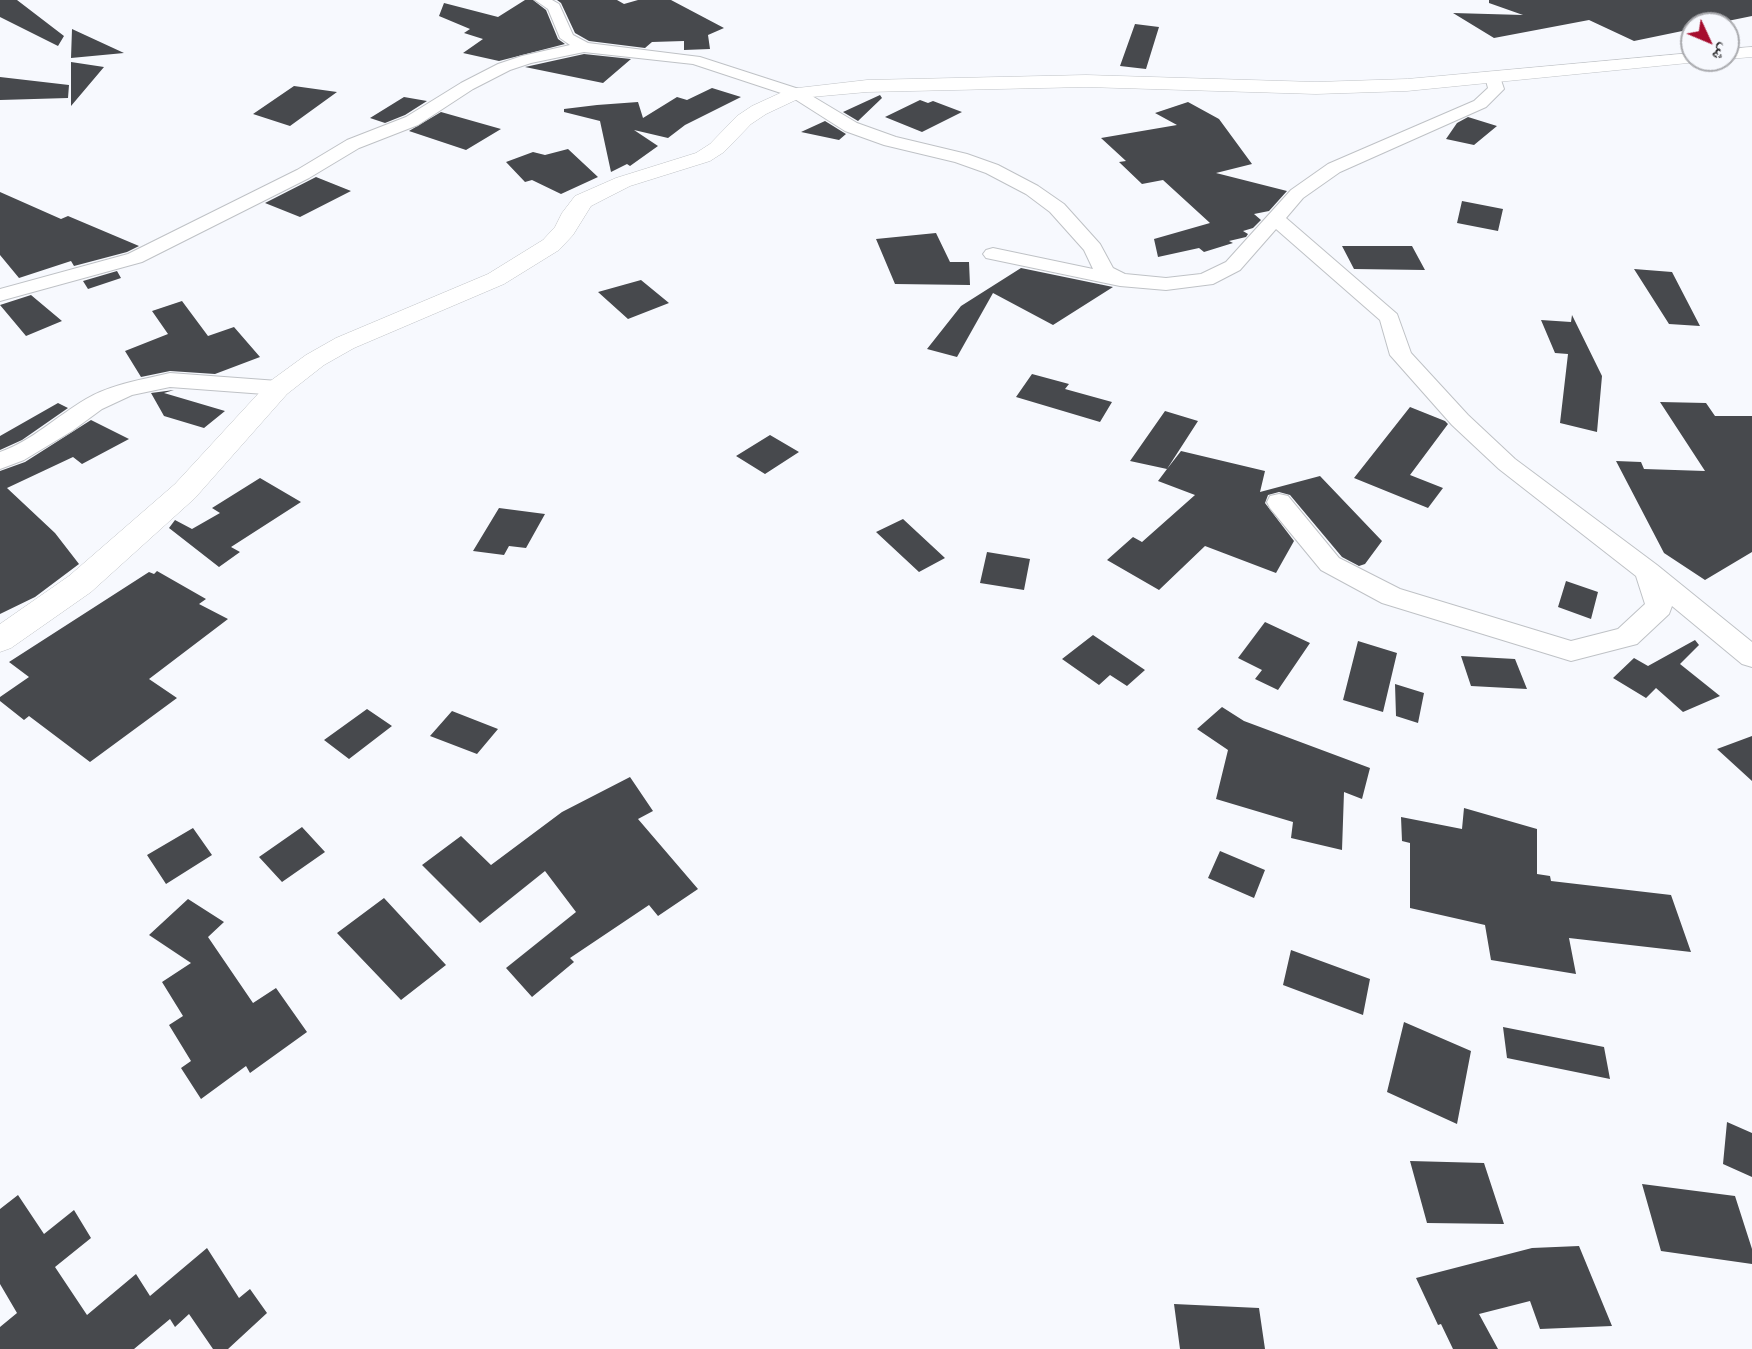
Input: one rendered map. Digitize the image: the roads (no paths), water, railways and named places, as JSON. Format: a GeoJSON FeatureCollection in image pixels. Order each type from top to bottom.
{"type":"FeatureCollection","features":[{"type":"Feature","properties":{"kind":"main road"},"geometry":{"type":"LineString","coordinates":[[0,640],[80,584],[185,492],[278,388],[315,360],[345,343],[436,307],[496,279],[551,245],[565,230],[573,213],[583,201],[623,182],[704,157],[717,148],[744,120],[759,110],[796,93],[867,86],[1086,81],[1316,88],[1407,85],[1680,59]]}},
{"type":"Feature","properties":{"kind":"street"},"geometry":{"type":"LineString","coordinates":[[542,0],[554,7],[567,38],[584,47]]}},
{"type":"Feature","properties":{"kind":"street"},"geometry":{"type":"LineString","coordinates":[[0,295],[135,258],[303,174],[353,144],[412,121],[467,86],[504,68],[527,59],[584,47],[695,60],[796,93],[851,127],[890,141],[961,158],[992,169],[1032,190],[1057,208],[1093,248],[1105,272],[1120,280]]}},
{"type":"Feature","properties":{"kind":"street"},"geometry":{"type":"LineString","coordinates":[[993,254],[1120,280],[1166,284],[1206,280],[1233,266],[1297,194],[1334,168],[1480,104],[1496,89],[1493,77]]}},
{"type":"Feature","properties":{"kind":"street"},"geometry":{"type":"LineString","coordinates":[[1276,219],[1390,318],[1401,355],[1461,420],[1508,464],[1648,571],[1752,657]]}},
{"type":"Feature","properties":{"kind":"street"},"geometry":{"type":"LineString","coordinates":[[0,461],[16,455],[64,426],[94,404],[125,390],[170,380],[278,388]]}},
{"type":"Feature","properties":{"kind":"street"},"geometry":{"type":"LineString","coordinates":[[1279,502],[1330,564],[1391,596],[1571,651],[1627,637],[1659,608],[1648,571]]}}]}
